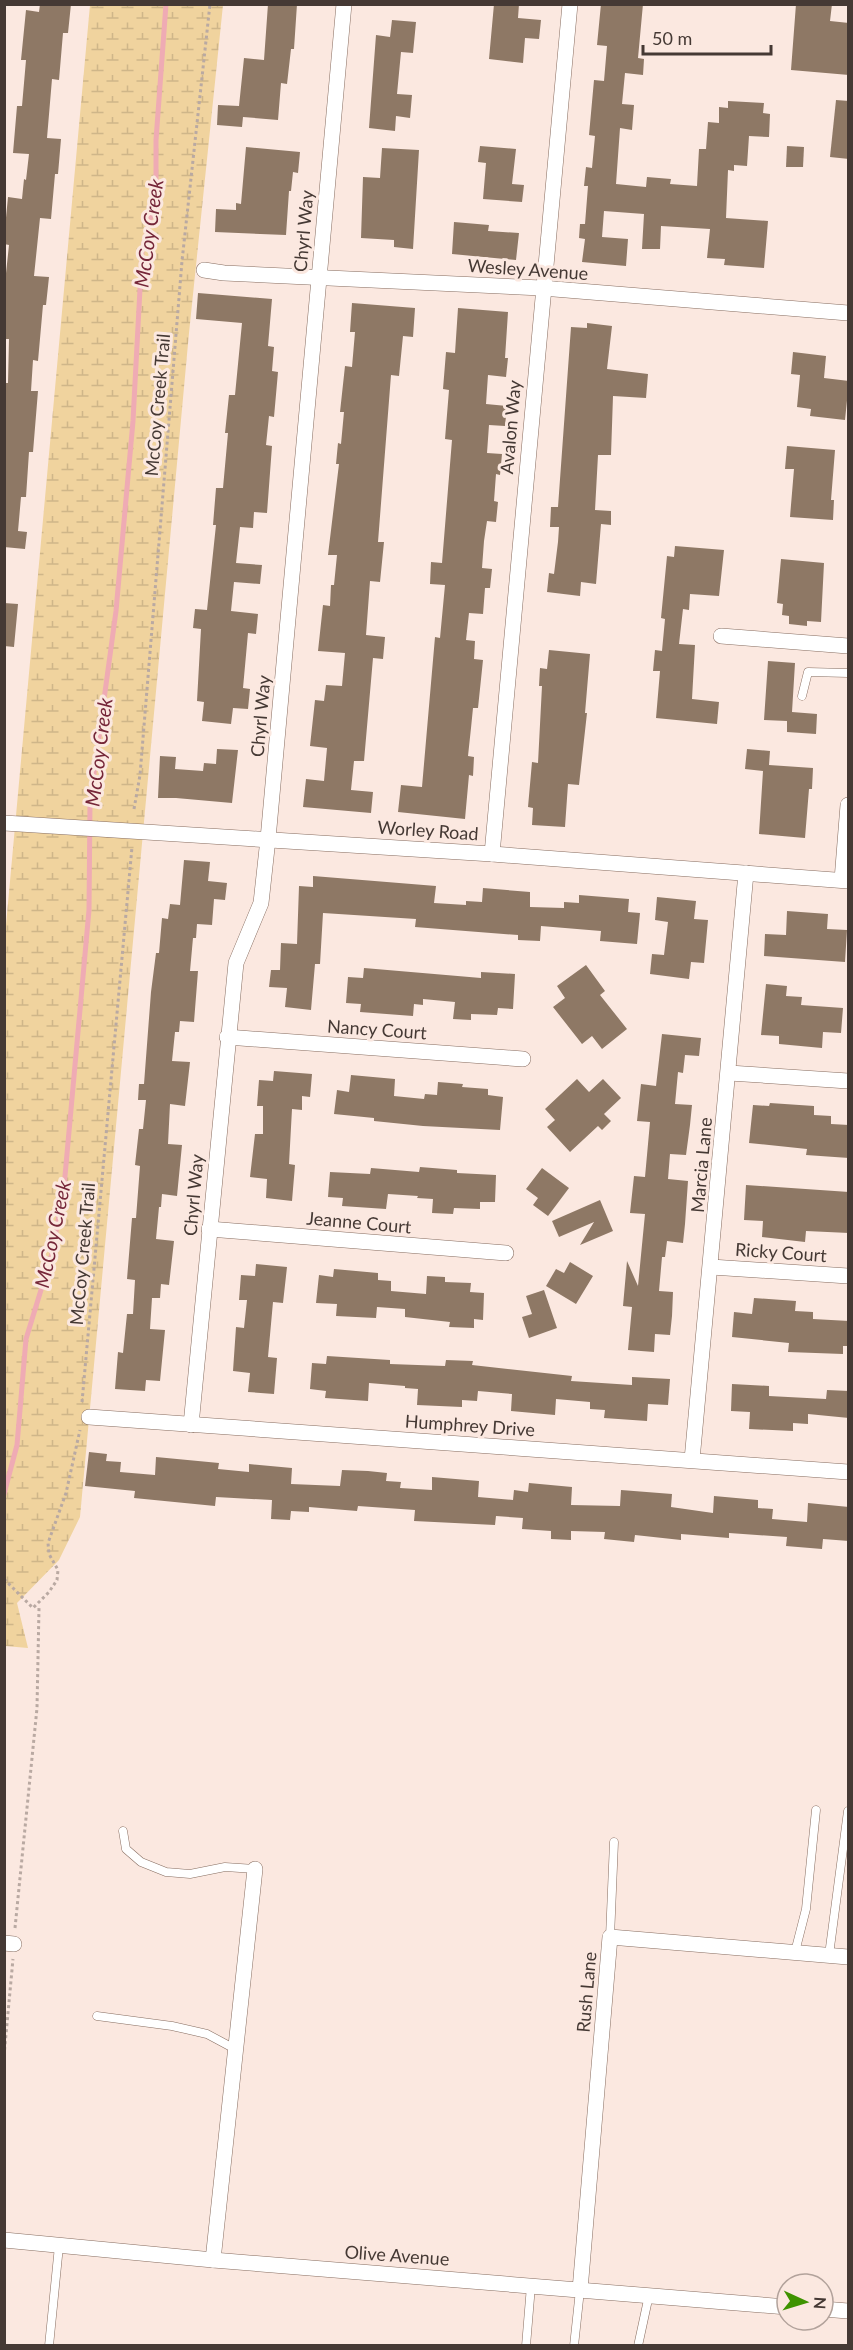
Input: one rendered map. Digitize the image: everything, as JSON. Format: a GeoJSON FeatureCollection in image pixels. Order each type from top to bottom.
{"type":"FeatureCollection","features":[{"type":"Feature","properties":{"kind":"street","name":"Chyrl Way"},"geometry":{"type":"LineString","coordinates":[[191,1425],[236,963],[261,903],[268,839],[344,4]]}},
{"type":"Feature","properties":{"kind":"street","name":"Avalon Way"},"geometry":{"type":"LineString","coordinates":[[492,854],[542,288],[570,4]]}},
{"type":"Feature","properties":{"kind":"street","name":"Wesley Avenue"},"geometry":{"type":"LineString","coordinates":[[204,270],[224,273],[542,288],[849,313]]}},
{"type":"Feature","properties":{"kind":"street"},"geometry":{"type":"LineString","coordinates":[[721,636],[849,646]]}},
{"type":"Feature","properties":{"kind":"street"},"geometry":{"type":"LineString","coordinates":[[845,881],[849,805]]}},
{"type":"Feature","properties":{"kind":"street","name":"Worley Road"},"geometry":{"type":"LineString","coordinates":[[10,824],[492,854],[845,881]]}},
{"type":"Feature","properties":{"kind":"street","name":"Marcia Lane"},"geometry":{"type":"LineString","coordinates":[[692,1460],[746,873]]}},
{"type":"Feature","properties":{"kind":"street","name":"Nancy Court"},"geometry":{"type":"LineString","coordinates":[[227,1037],[523,1059]]}},
{"type":"Feature","properties":{"kind":"street"},"geometry":{"type":"LineString","coordinates":[[729,1073],[849,1081]]}},
{"type":"Feature","properties":{"kind":"street","name":"Jeanne Court"},"geometry":{"type":"LineString","coordinates":[[209,1229],[506,1253]]}},
{"type":"Feature","properties":{"kind":"street","name":"Ricky Court"},"geometry":{"type":"LineString","coordinates":[[711,1267],[849,1276]]}},
{"type":"Feature","properties":{"kind":"street","name":"Humphrey Drive"},"geometry":{"type":"LineString","coordinates":[[83,1417],[849,1472]]}},
{"type":"Feature","properties":{"kind":"street"},"geometry":{"type":"LineString","coordinates":[[213,2260],[255,1869]]}},
{"type":"Feature","properties":{"kind":"street","name":"Rush Lane"},"geometry":{"type":"LineString","coordinates":[[580,2290],[610,1937],[849,1957]]}},
{"type":"Feature","properties":{"kind":"street","name":"Olive Avenue"},"geometry":{"type":"LineString","coordinates":[[4,2240],[213,2260],[775,2306]]}},
{"type":"Feature","properties":{"kind":"lane"},"geometry":{"type":"LineString","coordinates":[[802,696],[808,672],[849,673]]}},
{"type":"Feature","properties":{"kind":"lane"},"geometry":{"type":"LineString","coordinates":[[795,1952],[806,1909],[816,1810]]}},
{"type":"Feature","properties":{"kind":"lane"},"geometry":{"type":"LineString","coordinates":[[829,1955],[849,1811]]}},
{"type":"Feature","properties":{"kind":"lane"},"geometry":{"type":"LineString","coordinates":[[123,1831],[126,1849],[141,1862],[166,1872],[190,1874],[225,1867],[255,1869]]}},
{"type":"Feature","properties":{"kind":"lane"},"geometry":{"type":"LineString","coordinates":[[610,1937],[614,1842]]}},
{"type":"Feature","properties":{"kind":"lane"},"geometry":{"type":"LineString","coordinates":[[97,2016],[172,2026],[207,2034],[235,2049]]}},
{"type":"Feature","properties":{"kind":"lane"},"geometry":{"type":"LineString","coordinates":[[49,2346],[59,2246]]}},
{"type":"Feature","properties":{"kind":"lane"},"geometry":{"type":"LineString","coordinates":[[526,2346],[531,2286]]}},
{"type":"Feature","properties":{"kind":"lane"},"geometry":{"type":"LineString","coordinates":[[574,2346],[580,2290]]}},
{"type":"Feature","properties":{"kind":"lane"},"geometry":{"type":"LineString","coordinates":[[638,2346],[649,2295]]}},
{"type":"Feature","properties":{"kind":"path","name":"McCoy Creek Trail"},"geometry":{"type":"LineString","coordinates":[[134,809],[140,775],[182,261],[210,4]]}},
{"type":"Feature","properties":{"kind":"path","name":"McCoy Creek Trail"},"geometry":{"type":"LineString","coordinates":[[4,1579],[33,1608],[49,1593],[57,1580],[58,1570],[49,1554],[48,1543],[66,1492],[83,1417],[132,845]]}},
{"type":"Feature","properties":{"kind":"path"},"geometry":{"type":"LineString","coordinates":[[4,2056],[9,1944],[37,1708],[39,1608]]}},
{"type":"Feature","properties":{"kind":"green space"},"geometry":{"type":"Polygon","coordinates":[[[90,5],[223,5],[189,333],[80,1517],[59,1560],[17,1603],[28,1648],[5,1646],[5,936],[90,5]]]}},
{"type":"Feature","properties":{"kind":"building"},"geometry":{"type":"Polygon","coordinates":[[[40,4],[71,4],[68,33],[63,33],[59,80],[52,79],[47,138],[61,139],[58,174],[55,174],[51,219],[40,218],[34,276],[49,277],[46,305],[43,305],[38,361],[33,360],[31,391],[38,391],[33,452],[29,452],[26,497],[21,497],[18,531],[27,532],[25,549],[4,547],[4,383],[8,383],[9,339],[4,339],[4,292],[9,245],[4,244],[4,238],[8,197],[22,199],[29,154],[13,153],[17,106],[22,106],[26,60],[21,60],[26,10],[39,12],[40,4]]]}},
{"type":"Feature","properties":{"kind":"building"},"geometry":{"type":"Polygon","coordinates":[[[268,4],[297,4],[294,49],[291,49],[287,84],[281,83],[278,120],[243,117],[242,127],[217,125],[218,105],[239,106],[244,58],[264,60],[268,4]]]}},
{"type":"Feature","properties":{"kind":"building"},"geometry":{"type":"Polygon","coordinates":[[[494,4],[519,4],[518,18],[541,20],[539,39],[525,38],[523,63],[489,59],[494,4]]]}},
{"type":"Feature","properties":{"kind":"building"},"geometry":{"type":"Polygon","coordinates":[[[601,4],[643,4],[638,58],[644,59],[643,75],[625,73],[622,104],[634,105],[632,130],[620,128],[616,184],[646,187],[647,177],[671,179],[670,184],[697,186],[699,149],[706,149],[708,122],[719,123],[719,107],[728,108],[728,101],[764,103],[763,113],[770,114],[769,137],[749,136],[747,166],[734,165],[734,171],[728,170],[726,218],[768,221],[764,268],[724,265],[725,259],[707,258],[710,229],[661,226],[660,249],[642,249],[644,214],[604,211],[602,237],[628,239],[626,266],[582,262],[585,239],[579,238],[580,224],[585,224],[588,186],[584,186],[586,167],[592,168],[595,136],[589,135],[594,80],[604,81],[607,46],[597,45],[601,4]]]}},
{"type":"Feature","properties":{"kind":"building"},"geometry":{"type":"Polygon","coordinates":[[[796,4],[832,4],[830,21],[849,23],[849,75],[791,70],[796,4]]]}},
{"type":"Feature","properties":{"kind":"building"},"geometry":{"type":"Polygon","coordinates":[[[392,20],[416,22],[413,53],[401,52],[397,94],[412,95],[410,118],[396,116],[395,131],[369,128],[376,35],[390,37],[392,20]]]}},
{"type":"Feature","properties":{"kind":"building"},"geometry":{"type":"Polygon","coordinates":[[[836,100],[849,101],[849,159],[830,157],[836,100]]]}},
{"type":"Feature","properties":{"kind":"building"},"geometry":{"type":"Polygon","coordinates":[[[480,146],[516,149],[512,184],[524,185],[522,202],[483,199],[486,163],[478,162],[480,146]]]}},
{"type":"Feature","properties":{"kind":"building"},"geometry":{"type":"Polygon","coordinates":[[[787,146],[804,147],[803,167],[786,167],[787,146]]]}},
{"type":"Feature","properties":{"kind":"building"},"geometry":{"type":"Polygon","coordinates":[[[246,147],[300,152],[298,173],[293,172],[291,191],[289,191],[286,235],[215,232],[216,209],[236,210],[236,203],[241,204],[246,147]]]}},
{"type":"Feature","properties":{"kind":"building"},"geometry":{"type":"Polygon","coordinates":[[[382,148],[419,150],[413,249],[394,247],[394,240],[361,238],[363,177],[380,178],[382,148]]]}},
{"type":"Feature","properties":{"kind":"building"},"geometry":{"type":"Polygon","coordinates":[[[454,222],[489,225],[488,231],[519,233],[516,260],[452,254],[454,222]]]}},
{"type":"Feature","properties":{"kind":"building"},"geometry":{"type":"Polygon","coordinates":[[[198,293],[272,299],[268,346],[274,347],[272,371],[278,372],[274,417],[269,416],[266,445],[272,446],[267,513],[254,512],[253,528],[240,527],[236,563],[262,565],[260,584],[234,582],[231,611],[258,614],[256,634],[248,633],[243,688],[250,689],[248,709],[233,708],[231,724],[202,721],[204,702],[197,701],[201,629],[193,628],[195,609],[207,610],[216,525],[213,525],[216,488],[223,488],[229,395],[235,395],[242,323],[196,319],[198,293]]]}},
{"type":"Feature","properties":{"kind":"building"},"geometry":{"type":"Polygon","coordinates":[[[352,303],[415,308],[413,337],[403,336],[399,376],[391,375],[378,542],[384,542],[380,582],[370,581],[366,635],[385,637],[383,659],[373,658],[364,761],[354,761],[351,790],[373,792],[371,813],[303,807],[306,779],[324,781],[327,748],[310,746],[315,700],[324,701],[326,685],[342,686],[345,653],[318,651],[323,605],[330,606],[331,585],[334,585],[337,555],[328,555],[339,464],[336,464],[338,443],[341,444],[344,412],[340,412],[345,366],[352,367],[355,332],[350,332],[352,303]]]}},
{"type":"Feature","properties":{"kind":"building"},"geometry":{"type":"Polygon","coordinates":[[[458,308],[508,312],[506,377],[488,375],[486,404],[507,406],[505,426],[489,425],[487,453],[502,454],[500,475],[496,474],[494,501],[498,502],[496,522],[487,521],[484,541],[482,568],[492,569],[490,588],[485,588],[483,614],[469,613],[466,640],[475,641],[474,659],[483,660],[478,708],[473,708],[468,756],[474,757],[473,776],[469,775],[465,819],[398,812],[401,785],[422,787],[435,637],[440,638],[445,585],[430,584],[431,562],[442,563],[452,440],[445,439],[449,390],[443,389],[446,352],[455,353],[458,308]]]}},
{"type":"Feature","properties":{"kind":"building"},"geometry":{"type":"Polygon","coordinates":[[[587,323],[612,326],[607,369],[648,374],[646,398],[613,396],[611,455],[598,455],[595,510],[611,511],[611,525],[601,524],[596,584],[581,582],[580,596],[547,592],[549,573],[554,574],[558,542],[559,527],[550,527],[551,507],[558,507],[571,327],[587,328],[587,323]]]}},
{"type":"Feature","properties":{"kind":"building"},"geometry":{"type":"Polygon","coordinates":[[[793,352],[826,356],[824,378],[849,381],[845,420],[810,416],[811,409],[797,407],[800,375],[791,374],[793,352]]]}},
{"type":"Feature","properties":{"kind":"building"},"geometry":{"type":"Polygon","coordinates":[[[787,446],[835,450],[831,500],[834,500],[833,520],[790,517],[794,469],[785,469],[787,446]]]}},
{"type":"Feature","properties":{"kind":"building"},"geometry":{"type":"Polygon","coordinates":[[[675,546],[724,550],[719,596],[690,594],[689,610],[683,609],[679,644],[695,645],[692,699],[719,702],[717,724],[656,718],[660,671],[653,671],[655,650],[662,651],[665,619],[661,618],[667,556],[674,557],[675,546]]]}},
{"type":"Feature","properties":{"kind":"building"},"geometry":{"type":"Polygon","coordinates":[[[781,559],[824,563],[821,622],[807,621],[807,626],[789,624],[789,616],[782,615],[783,604],[777,603],[781,559]]]}},
{"type":"Feature","properties":{"kind":"building"},"geometry":{"type":"Polygon","coordinates":[[[4,603],[18,604],[14,647],[4,646],[4,603]]]}},
{"type":"Feature","properties":{"kind":"building"},"geometry":{"type":"Polygon","coordinates":[[[549,650],[590,654],[585,713],[587,713],[579,785],[568,784],[565,827],[532,825],[533,808],[528,807],[532,762],[538,763],[542,686],[539,686],[540,668],[547,669],[549,650]]]}},
{"type":"Feature","properties":{"kind":"building"},"geometry":{"type":"Polygon","coordinates":[[[768,661],[795,663],[792,712],[817,714],[816,734],[787,732],[787,721],[764,720],[768,661]]]}},
{"type":"Feature","properties":{"kind":"building"},"geometry":{"type":"Polygon","coordinates":[[[217,749],[238,750],[232,803],[158,798],[160,756],[176,757],[175,769],[203,771],[204,763],[216,764],[217,749]]]}},
{"type":"Feature","properties":{"kind":"building"},"geometry":{"type":"Polygon","coordinates":[[[747,749],[770,751],[769,765],[813,768],[805,838],[759,834],[763,771],[745,769],[747,749]]]}},
{"type":"Feature","properties":{"kind":"building"},"geometry":{"type":"Polygon","coordinates":[[[184,860],[210,862],[208,881],[227,883],[225,900],[214,899],[212,925],[197,924],[196,938],[193,938],[190,971],[198,971],[194,1022],[180,1021],[179,1032],[175,1032],[172,1061],[190,1062],[185,1106],[170,1104],[168,1144],[182,1145],[177,1196],[162,1194],[161,1207],[159,1207],[156,1239],[174,1241],[169,1285],[161,1284],[160,1298],[152,1298],[150,1329],[165,1330],[160,1381],[146,1380],[145,1391],[115,1389],[118,1352],[123,1353],[127,1314],[133,1314],[135,1280],[127,1279],[132,1218],[136,1218],[140,1166],[135,1165],[139,1129],[143,1129],[146,1100],[138,1100],[139,1084],[144,1084],[156,953],[159,953],[162,918],[168,919],[170,904],[180,905],[184,860]]]}},
{"type":"Feature","properties":{"kind":"building"},"geometry":{"type":"Polygon","coordinates":[[[313,876],[436,886],[434,903],[466,905],[466,901],[482,902],[483,888],[530,892],[530,907],[564,908],[564,902],[579,903],[579,895],[629,899],[628,912],[640,913],[637,944],[600,941],[601,931],[541,926],[540,941],[518,940],[518,935],[415,927],[416,919],[323,913],[320,964],[315,964],[311,1010],[285,1007],[287,988],[269,987],[271,970],[280,970],[281,943],[297,944],[299,886],[313,887],[313,876]]]}},
{"type":"Feature","properties":{"kind":"building"},"geometry":{"type":"Polygon","coordinates":[[[657,897],[696,901],[694,919],[708,920],[704,963],[691,962],[689,979],[650,974],[652,954],[664,955],[668,922],[655,920],[657,897]]]}},
{"type":"Feature","properties":{"kind":"building"},"geometry":{"type":"Polygon","coordinates":[[[787,911],[828,914],[827,929],[847,930],[845,962],[764,956],[765,934],[786,935],[787,911]]]}},
{"type":"Feature","properties":{"kind":"building"},"geometry":{"type":"Polygon","coordinates":[[[586,965],[605,991],[600,995],[627,1029],[602,1049],[592,1036],[582,1044],[553,1007],[565,998],[557,986],[586,965]]]}},
{"type":"Feature","properties":{"kind":"building"},"geometry":{"type":"Polygon","coordinates":[[[364,968],[481,978],[481,972],[515,974],[513,1009],[498,1008],[497,1015],[471,1014],[471,1020],[453,1019],[455,1002],[423,999],[423,1005],[414,1004],[413,1016],[360,1012],[361,1004],[346,1003],[348,977],[363,978],[364,968]]]}},
{"type":"Feature","properties":{"kind":"building"},"geometry":{"type":"Polygon","coordinates":[[[766,984],[787,986],[786,996],[802,997],[801,1005],[843,1008],[841,1033],[823,1032],[822,1048],[779,1044],[779,1036],[761,1035],[766,984]]]}},
{"type":"Feature","properties":{"kind":"building"},"geometry":{"type":"Polygon","coordinates":[[[662,1034],[701,1038],[699,1056],[685,1055],[683,1073],[678,1072],[675,1104],[692,1105],[686,1155],[670,1154],[668,1179],[688,1181],[685,1224],[683,1243],[667,1241],[665,1257],[662,1257],[659,1291],[673,1292],[672,1316],[670,1335],[655,1334],[654,1352],[628,1350],[632,1307],[623,1306],[627,1261],[638,1286],[645,1214],[630,1213],[634,1176],[645,1177],[650,1122],[637,1121],[641,1084],[656,1086],[662,1034]]]}},
{"type":"Feature","properties":{"kind":"building"},"geometry":{"type":"Polygon","coordinates":[[[274,1071],[312,1074],[310,1097],[302,1096],[302,1110],[292,1109],[289,1164],[295,1165],[292,1201],[266,1198],[267,1179],[250,1177],[255,1134],[263,1134],[263,1106],[257,1106],[259,1080],[273,1081],[274,1071]]]}},
{"type":"Feature","properties":{"kind":"building"},"geometry":{"type":"Polygon","coordinates":[[[351,1075],[395,1079],[394,1096],[424,1099],[425,1094],[437,1095],[438,1082],[488,1089],[488,1095],[503,1097],[500,1130],[423,1126],[334,1114],[337,1090],[349,1092],[351,1075]]]}},
{"type":"Feature","properties":{"kind":"building"},"geometry":{"type":"Polygon","coordinates":[[[577,1079],[589,1092],[603,1079],[621,1098],[604,1114],[611,1121],[602,1130],[598,1126],[570,1152],[547,1127],[555,1120],[545,1109],[577,1079]]]}},
{"type":"Feature","properties":{"kind":"building"},"geometry":{"type":"Polygon","coordinates":[[[770,1103],[814,1106],[814,1115],[831,1116],[831,1124],[849,1125],[849,1158],[806,1155],[807,1149],[749,1143],[753,1105],[769,1106],[770,1103]]]}},
{"type":"Feature","properties":{"kind":"building"},"geometry":{"type":"Polygon","coordinates":[[[420,1167],[457,1170],[457,1173],[496,1175],[495,1202],[480,1202],[480,1209],[454,1208],[453,1214],[432,1213],[433,1199],[417,1198],[418,1196],[388,1194],[386,1209],[342,1206],[343,1198],[328,1197],[330,1172],[370,1174],[371,1168],[419,1172],[420,1167]]]}},
{"type":"Feature","properties":{"kind":"building"},"geometry":{"type":"Polygon","coordinates":[[[542,1168],[569,1188],[548,1216],[533,1205],[538,1198],[526,1189],[542,1168]]]}},
{"type":"Feature","properties":{"kind":"building"},"geometry":{"type":"Polygon","coordinates":[[[746,1185],[849,1192],[849,1233],[806,1231],[805,1242],[762,1237],[763,1221],[744,1220],[746,1185]]]}},
{"type":"Feature","properties":{"kind":"building"},"geometry":{"type":"Polygon","coordinates":[[[600,1200],[613,1231],[580,1245],[594,1222],[559,1237],[552,1221],[600,1200]]]}},
{"type":"Feature","properties":{"kind":"building"},"geometry":{"type":"Polygon","coordinates":[[[570,1262],[593,1276],[576,1304],[546,1286],[556,1269],[564,1273],[570,1262]]]}},
{"type":"Feature","properties":{"kind":"building"},"geometry":{"type":"Polygon","coordinates":[[[256,1264],[287,1267],[283,1303],[273,1302],[268,1357],[277,1358],[274,1394],[248,1392],[250,1373],[233,1371],[236,1327],[244,1328],[247,1300],[239,1300],[241,1275],[255,1276],[256,1264]]]}},
{"type":"Feature","properties":{"kind":"building"},"geometry":{"type":"Polygon","coordinates":[[[334,1269],[378,1273],[378,1280],[391,1281],[391,1291],[426,1294],[427,1276],[445,1277],[445,1282],[471,1283],[470,1292],[484,1293],[483,1320],[474,1319],[474,1328],[449,1327],[450,1322],[405,1317],[405,1309],[377,1307],[376,1318],[336,1316],[337,1304],[316,1303],[319,1275],[333,1277],[334,1269]]]}},
{"type":"Feature","properties":{"kind":"building"},"geometry":{"type":"Polygon","coordinates":[[[544,1290],[557,1328],[529,1338],[522,1317],[532,1314],[526,1296],[544,1290]]]}},
{"type":"Feature","properties":{"kind":"building"},"geometry":{"type":"Polygon","coordinates":[[[754,1298],[796,1301],[795,1311],[813,1312],[813,1319],[849,1321],[849,1346],[843,1346],[843,1354],[788,1352],[789,1343],[732,1337],[734,1312],[752,1314],[754,1298]]]}},
{"type":"Feature","properties":{"kind":"building"},"geometry":{"type":"Polygon","coordinates":[[[327,1356],[390,1360],[390,1364],[445,1366],[446,1360],[473,1361],[472,1365],[572,1376],[571,1381],[632,1385],[632,1377],[670,1379],[668,1405],[648,1404],[647,1421],[604,1418],[605,1410],[590,1409],[590,1402],[556,1399],[555,1415],[511,1411],[512,1394],[478,1391],[477,1401],[462,1400],[462,1407],[417,1405],[418,1389],[369,1383],[368,1401],[325,1398],[326,1391],[310,1389],[312,1363],[326,1364],[327,1356]]]}},
{"type":"Feature","properties":{"kind":"building"},"geometry":{"type":"Polygon","coordinates":[[[732,1384],[769,1386],[769,1396],[826,1399],[827,1390],[849,1391],[849,1418],[808,1414],[808,1424],[793,1423],[793,1431],[749,1429],[750,1412],[731,1411],[732,1384]]]}},
{"type":"Feature","properties":{"kind":"building"},"geometry":{"type":"Polygon","coordinates":[[[89,1452],[107,1454],[106,1461],[121,1462],[120,1472],[155,1475],[156,1457],[219,1463],[218,1469],[249,1472],[249,1464],[292,1468],[291,1484],[340,1486],[342,1470],[387,1473],[386,1481],[401,1482],[400,1488],[432,1490],[432,1477],[479,1481],[478,1497],[513,1500],[514,1490],[528,1492],[529,1483],[572,1487],[571,1505],[620,1506],[621,1490],[672,1494],[671,1507],[713,1513],[714,1496],[758,1500],[758,1508],[773,1509],[772,1519],[807,1522],[808,1503],[849,1507],[849,1541],[823,1539],[822,1549],[786,1546],[787,1537],[729,1533],[729,1538],[681,1534],[681,1540],[635,1535],[634,1542],[604,1539],[605,1532],[571,1531],[571,1540],[551,1539],[551,1531],[522,1529],[523,1518],[496,1516],[495,1525],[414,1521],[415,1510],[358,1506],[357,1511],[309,1507],[309,1512],[291,1511],[290,1520],[271,1519],[272,1500],[216,1497],[215,1506],[134,1498],[135,1491],[85,1486],[89,1452]]]}},
{"type":"Feature","properties":{"kind":"waterway","name":"McCoy Creek"},"geometry":{"type":"LineString","coordinates":[[4,1494],[17,1445],[26,1339],[52,1254],[64,1187],[89,910],[90,803],[116,611],[133,421],[142,251],[156,195],[156,140],[166,4]]}}]}
